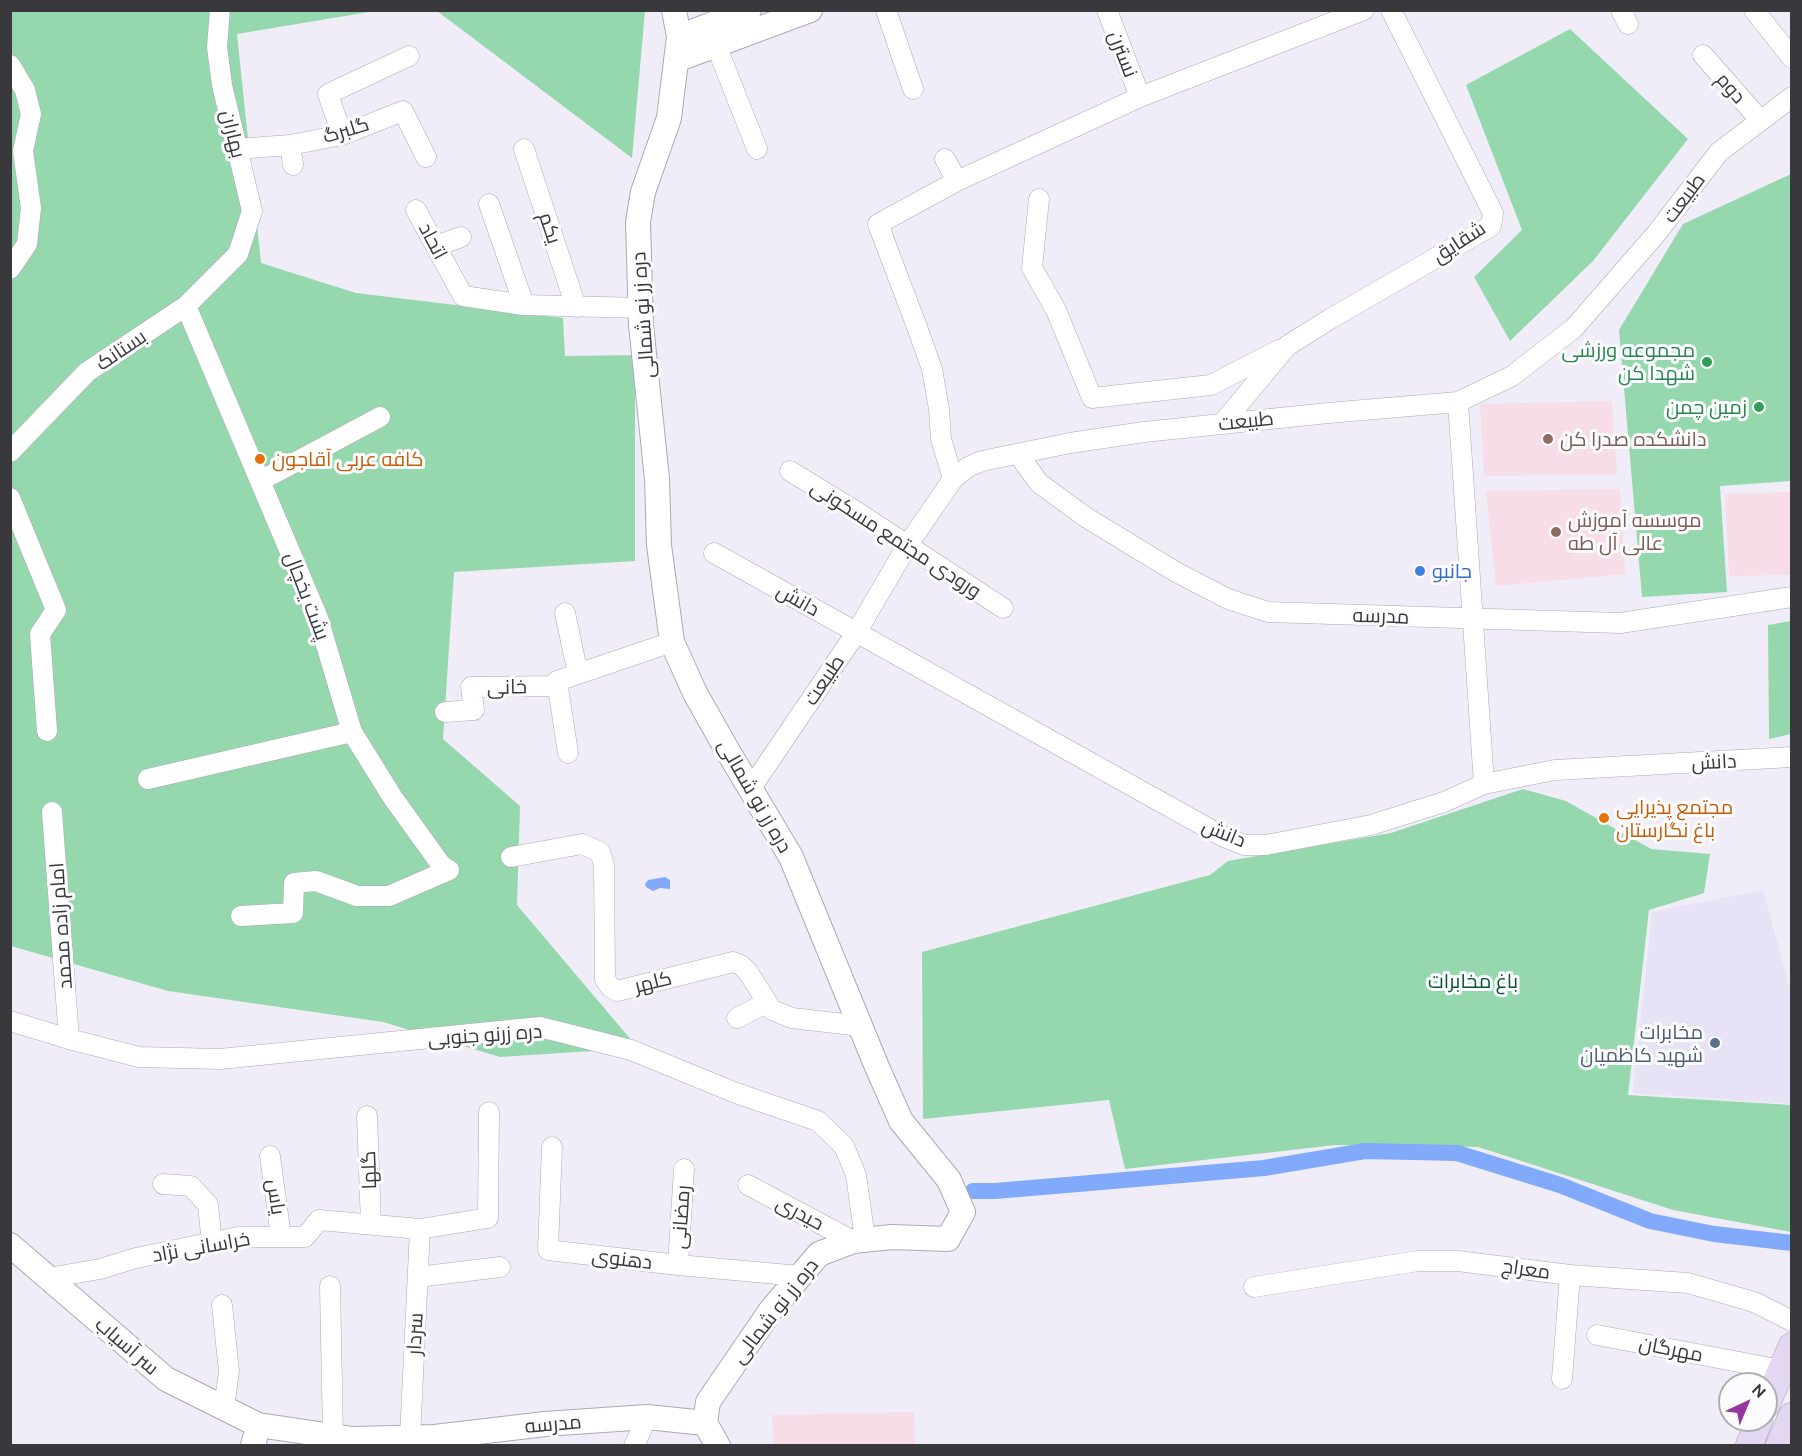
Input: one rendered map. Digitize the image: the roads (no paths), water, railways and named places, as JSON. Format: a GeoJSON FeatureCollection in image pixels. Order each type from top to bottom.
{"type":"FeatureCollection","features":[{"type":"Feature","properties":{"kind":"main road"},"geometry":{"type":"LineString","coordinates":[[1778,1378],[1791,1346]]}},
{"type":"Feature","properties":{"kind":"main road"},"geometry":{"type":"LineString","coordinates":[[1779,1446],[1791,1416]]}},
{"type":"Feature","properties":{"kind":"main road"},"geometry":{"type":"LineString","coordinates":[[1749,1446],[1755,1432]]}},
{"type":"Feature","properties":{"kind":"street","name":"بهاران"},"geometry":{"type":"LineString","coordinates":[[220,10],[217,47],[222,85],[252,211],[238,254]]}},
{"type":"Feature","properties":{"kind":"street","name":"دره زر نو شمالی"},"geometry":{"type":"LineString","coordinates":[[674,10],[677,49],[669,118],[643,192],[638,222],[640,308],[657,479],[659,544],[672,642],[700,702],[790,857],[902,1121],[949,1180],[963,1212],[948,1239],[892,1237],[859,1240],[819,1254],[771,1310],[707,1412]]}},
{"type":"Feature","properties":{"kind":"street"},"geometry":{"type":"LineString","coordinates":[[677,49],[749,10]]}},
{"type":"Feature","properties":{"kind":"street"},"geometry":{"type":"LineString","coordinates":[[677,49],[716,45],[810,10]]}},
{"type":"Feature","properties":{"kind":"street"},"geometry":{"type":"LineString","coordinates":[[886,10],[914,89]]}},
{"type":"Feature","properties":{"kind":"street","name":"نسترن"},"geometry":{"type":"LineString","coordinates":[[1107,10],[1140,97]]}},
{"type":"Feature","properties":{"kind":"street"},"geometry":{"type":"LineString","coordinates":[[953,479],[941,439],[939,409],[932,369],[878,224],[957,181],[1140,97],[1364,10]]}},
{"type":"Feature","properties":{"kind":"street","name":"شقایق"},"geometry":{"type":"LineString","coordinates":[[1039,199],[1032,268],[1056,310],[1092,398],[1211,385],[1287,346],[1491,226],[1493,213],[1391,10]]}},
{"type":"Feature","properties":{"kind":"street"},"geometry":{"type":"LineString","coordinates":[[1754,10],[1791,58]]}},
{"type":"Feature","properties":{"kind":"street"},"geometry":{"type":"LineString","coordinates":[[716,45],[757,149]]}},
{"type":"Feature","properties":{"kind":"street","name":"دوم"},"geometry":{"type":"LineString","coordinates":[[1703,55],[1760,120]]}},
{"type":"Feature","properties":{"kind":"street"},"geometry":{"type":"LineString","coordinates":[[342,135],[328,94],[409,56]]}},
{"type":"Feature","properties":{"kind":"street"},"geometry":{"type":"LineString","coordinates":[[10,65],[25,90],[32,114],[23,151],[31,208],[27,244],[10,268]]}},
{"type":"Feature","properties":{"kind":"street","name":"طبیعت"},"geometry":{"type":"LineString","coordinates":[[751,788],[856,633],[907,546],[953,479],[968,467],[982,461],[1070,443],[1144,432],[1458,402],[1512,376],[1574,328],[1656,234],[1719,152],[1791,97]]}},
{"type":"Feature","properties":{"kind":"street","name":"گلبرگ"},"geometry":{"type":"LineString","coordinates":[[237,149],[290,145],[342,135],[403,111],[426,158]]}},
{"type":"Feature","properties":{"kind":"street"},"geometry":{"type":"LineString","coordinates":[[290,145],[293,165]]}},
{"type":"Feature","properties":{"kind":"street","name":"یکم"},"geometry":{"type":"LineString","coordinates":[[524,149],[576,307]]}},
{"type":"Feature","properties":{"kind":"street"},"geometry":{"type":"LineString","coordinates":[[945,159],[957,181]]}},
{"type":"Feature","properties":{"kind":"street"},"geometry":{"type":"LineString","coordinates":[[489,204],[524,305],[640,308]]}},
{"type":"Feature","properties":{"kind":"street","name":"اتحاد"},"geometry":{"type":"LineString","coordinates":[[416,210],[464,296],[524,305]]}},
{"type":"Feature","properties":{"kind":"street"},"geometry":{"type":"LineString","coordinates":[[436,246],[461,237]]}},
{"type":"Feature","properties":{"kind":"street","name":"بستانک"},"geometry":{"type":"LineString","coordinates":[[10,452],[87,372],[186,306],[238,254]]}},
{"type":"Feature","properties":{"kind":"street","name":"پشت یخچال"},"geometry":{"type":"LineString","coordinates":[[186,306],[318,618],[352,732],[393,798],[442,866],[449,870],[389,896],[357,897],[316,881],[294,883],[293,913],[241,916]]}},
{"type":"Feature","properties":{"kind":"street","name":"شقایق"},"geometry":{"type":"LineString","coordinates":[[1222,424],[1287,346]]}},
{"type":"Feature","properties":{"kind":"street"},"geometry":{"type":"LineString","coordinates":[[1458,402],[1484,784]]}},
{"type":"Feature","properties":{"kind":"street"},"geometry":{"type":"LineString","coordinates":[[260,481],[380,417]]}},
{"type":"Feature","properties":{"kind":"street","name":"مدرسه"},"geometry":{"type":"LineString","coordinates":[[1018,454],[1040,483],[1087,518],[1176,572],[1228,598],[1268,612],[1620,623],[1791,597]]}},
{"type":"Feature","properties":{"kind":"street","name":"ورودی مجتمع مسکونی"},"geometry":{"type":"LineString","coordinates":[[790,471],[1003,608]]}},
{"type":"Feature","properties":{"kind":"street"},"geometry":{"type":"LineString","coordinates":[[10,498],[56,610],[40,634],[47,731]]}},
{"type":"Feature","properties":{"kind":"street","name":"دانش"},"geometry":{"type":"LineString","coordinates":[[714,553],[1222,836],[1244,845],[1266,845],[1371,825],[1444,802],[1484,784],[1555,770],[1791,757]]}},
{"type":"Feature","properties":{"kind":"street"},"geometry":{"type":"LineString","coordinates":[[565,613],[578,674]]}},
{"type":"Feature","properties":{"kind":"street"},"geometry":{"type":"LineString","coordinates":[[568,753],[557,681],[672,642]]}},
{"type":"Feature","properties":{"kind":"street","name":"خانی"},"geometry":{"type":"LineString","coordinates":[[445,712],[474,710],[471,687],[558,686]]}},
{"type":"Feature","properties":{"kind":"street"},"geometry":{"type":"LineString","coordinates":[[148,779],[352,732]]}},
{"type":"Feature","properties":{"kind":"street","name":"امام زاده محمد"},"geometry":{"type":"LineString","coordinates":[[52,812],[69,1039]]}},
{"type":"Feature","properties":{"kind":"street","name":"کلهر"},"geometry":{"type":"LineString","coordinates":[[511,857],[582,844],[600,852],[604,865],[605,979],[610,987],[617,991],[733,962],[741,965],[748,972],[772,1010],[792,1018],[861,1026]]}},
{"type":"Feature","properties":{"kind":"street"},"geometry":{"type":"LineString","coordinates":[[737,1018],[766,1003]]}},
{"type":"Feature","properties":{"kind":"street","name":"دره زرنو جنوبی"},"geometry":{"type":"LineString","coordinates":[[11,1021],[139,1057],[220,1059],[540,1027],[631,1050],[736,1093],[818,1122],[844,1146],[856,1175],[859,1240]]}},
{"type":"Feature","properties":{"kind":"street"},"geometry":{"type":"LineString","coordinates":[[420,1229],[488,1218],[489,1112]]}},
{"type":"Feature","properties":{"kind":"street","name":"گلها"},"geometry":{"type":"LineString","coordinates":[[367,1116],[371,1224]]}},
{"type":"Feature","properties":{"kind":"street","name":"دهنوی"},"geometry":{"type":"LineString","coordinates":[[552,1146],[548,1250],[800,1276]]}},
{"type":"Feature","properties":{"kind":"street","name":"یاس"},"geometry":{"type":"LineString","coordinates":[[270,1156],[281,1237]]}},
{"type":"Feature","properties":{"kind":"street","name":"رمضانی"},"geometry":{"type":"LineString","coordinates":[[678,1265],[684,1169]]}},
{"type":"Feature","properties":{"kind":"street"},"geometry":{"type":"LineString","coordinates":[[163,1184],[191,1186],[208,1205],[212,1244]]}},
{"type":"Feature","properties":{"kind":"street","name":"حیدری"},"geometry":{"type":"LineString","coordinates":[[748,1185],[859,1240]]}},
{"type":"Feature","properties":{"kind":"street","name":"خراسانی نژاد"},"geometry":{"type":"LineString","coordinates":[[48,1278],[100,1269],[136,1258],[238,1237],[305,1238],[319,1220],[420,1229]]}},
{"type":"Feature","properties":{"kind":"street","name":"سردار"},"geometry":{"type":"LineString","coordinates":[[410,1438],[420,1229]]}},
{"type":"Feature","properties":{"kind":"street","name":"سر آسیاب"},"geometry":{"type":"LineString","coordinates":[[10,1245],[166,1379],[224,1408],[255,1435]]}},
{"type":"Feature","properties":{"kind":"street","name":"معراج"},"geometry":{"type":"LineString","coordinates":[[1254,1287],[1418,1261],[1458,1261],[1570,1275],[1688,1283],[1754,1302],[1791,1321]]}},
{"type":"Feature","properties":{"kind":"street"},"geometry":{"type":"LineString","coordinates":[[418,1278],[500,1267]]}},
{"type":"Feature","properties":{"kind":"street"},"geometry":{"type":"LineString","coordinates":[[1562,1379],[1570,1275]]}},
{"type":"Feature","properties":{"kind":"street"},"geometry":{"type":"LineString","coordinates":[[330,1286],[333,1436]]}},
{"type":"Feature","properties":{"kind":"street"},"geometry":{"type":"LineString","coordinates":[[222,1305],[229,1371],[224,1408]]}},
{"type":"Feature","properties":{"kind":"street","name":"مهرگان"},"geometry":{"type":"LineString","coordinates":[[1598,1335],[1781,1371]]}},
{"type":"Feature","properties":{"kind":"street"},"geometry":{"type":"LineString","coordinates":[[707,1412],[718,1446]]}},
{"type":"Feature","properties":{"kind":"street","name":"مدرسه"},"geometry":{"type":"LineString","coordinates":[[255,1435],[333,1436],[353,1439],[410,1438],[434,1441],[545,1424],[707,1412]]}},
{"type":"Feature","properties":{"kind":"street"},"geometry":{"type":"LineString","coordinates":[[634,1446],[647,1417]]}},
{"type":"Feature","properties":{"kind":"water"},"geometry":{"type":"Polygon","coordinates":[[[665,877],[670,880],[670,889],[660,888],[653,891],[646,887],[648,880],[665,877]]]}},
{"type":"Feature","properties":{"kind":"waterway"},"geometry":{"type":"LineString","coordinates":[[973,1191],[1264,1168],[1365,1151],[1457,1153],[1560,1185],[1650,1221],[1714,1234],[1792,1243]]}},
{"type":"Feature","properties":{"kind":"place","name":"مجموعه ورزشی شهدا کن"},"geometry":{"type":"Point","coordinates":[1707,362]}},
{"type":"Feature","properties":{"kind":"place","name":"زمین چمن"},"geometry":{"type":"Point","coordinates":[1759,407]}},
{"type":"Feature","properties":{"kind":"place","name":"دانشکده صدرا کن"},"geometry":{"type":"Point","coordinates":[1548,439]}},
{"type":"Feature","properties":{"kind":"place","name":"کافه عربی آقاجون"},"geometry":{"type":"Point","coordinates":[260,459]}},
{"type":"Feature","properties":{"kind":"place","name":"موسسه آموزش عالی آل طه"},"geometry":{"type":"Point","coordinates":[1556,532]}},
{"type":"Feature","properties":{"kind":"place","name":"جانبو"},"geometry":{"type":"Point","coordinates":[1420,571]}},
{"type":"Feature","properties":{"kind":"place","name":"مجتمع پذیرایی باغ نگارستان"},"geometry":{"type":"Point","coordinates":[1604,818]}},
{"type":"Feature","properties":{"kind":"place","name":"مخابرات شهید کاظمیان"},"geometry":{"type":"Point","coordinates":[1715,1043]}},
{"type":"Feature","properties":{"kind":"park label","name":"باغ مخابرات"},"geometry":{"type":"Point","coordinates":[1473,981]}}]}
